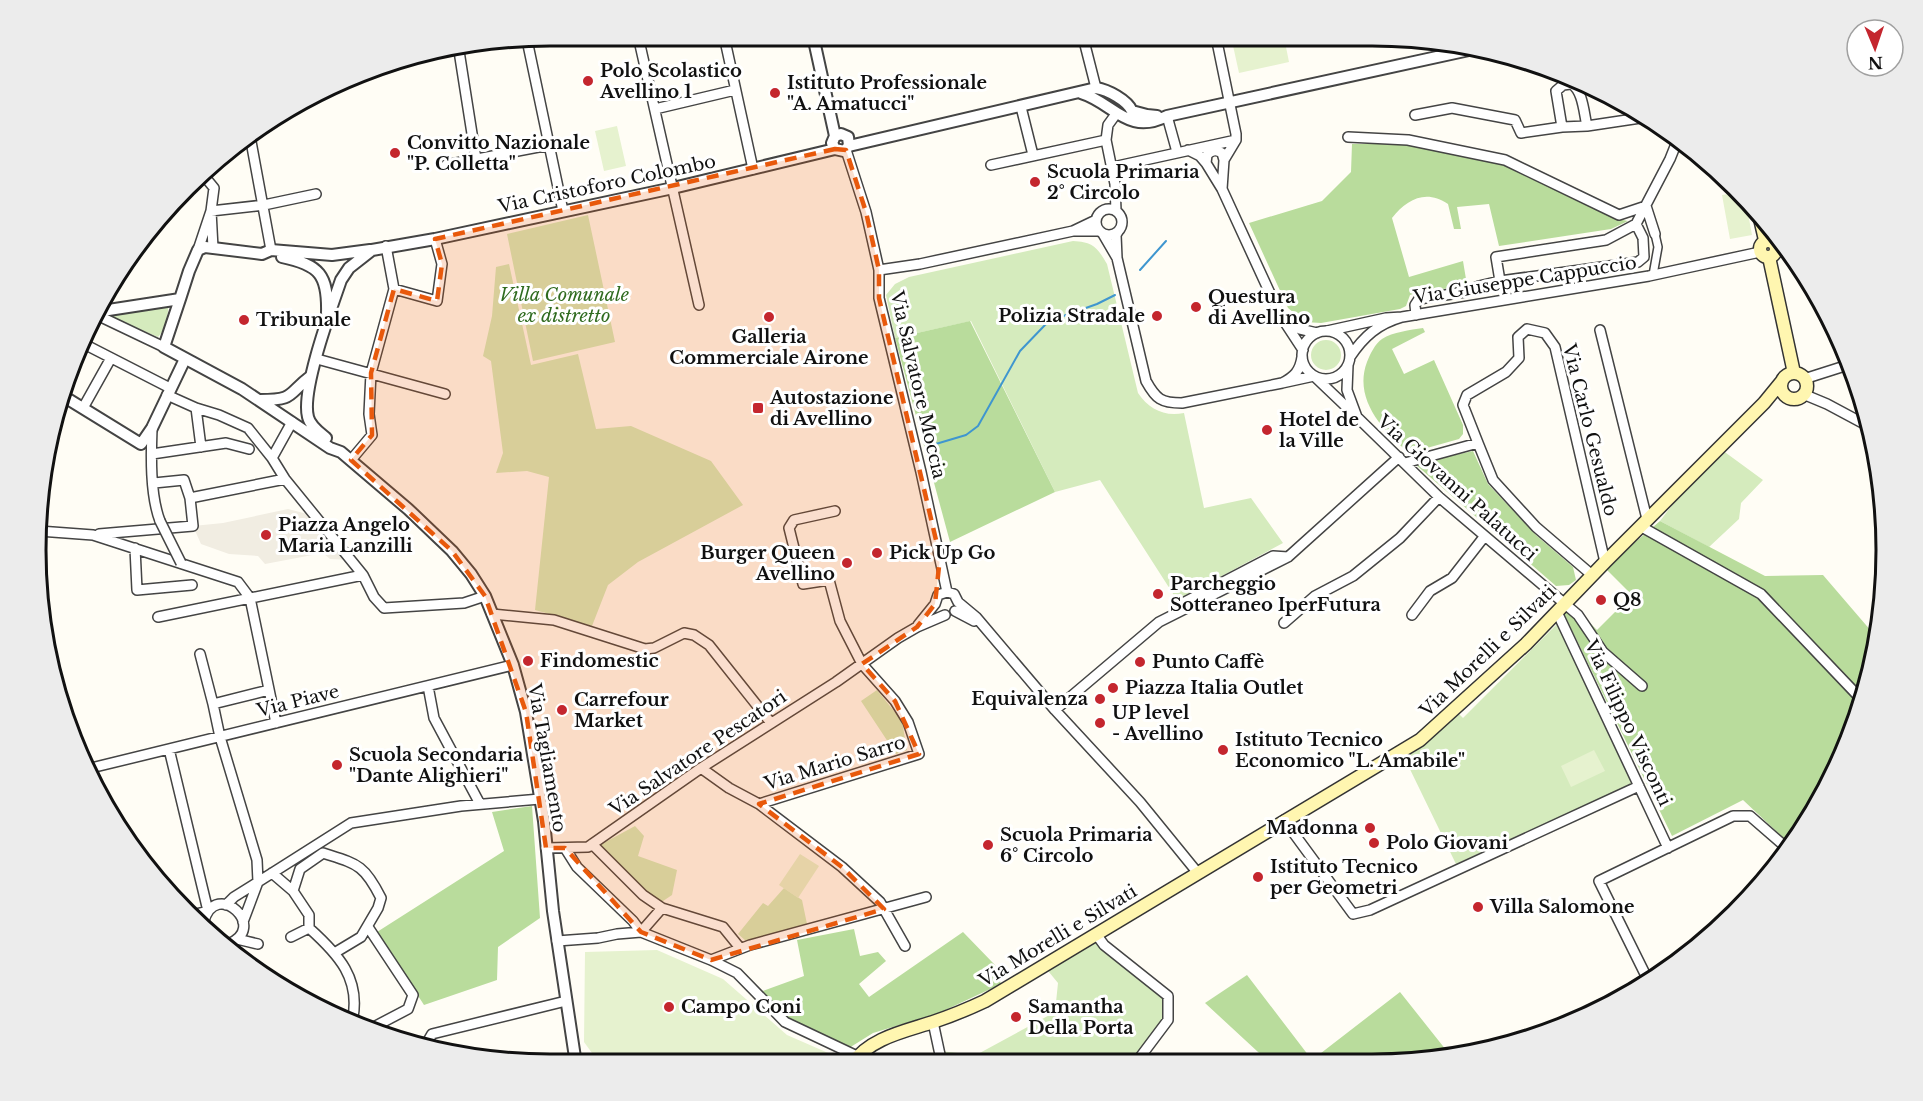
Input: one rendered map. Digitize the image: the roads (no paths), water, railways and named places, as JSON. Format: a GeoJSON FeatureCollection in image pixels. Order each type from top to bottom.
{"type":"FeatureCollection","features":[{"type":"Feature","properties":{"kind":"main road"},"geometry":{"type":"LineString","coordinates":[[1764,403],[1788,397],[1796,398],[1803,394],[1806,387],[1799,376],[1771,249]]}},
{"type":"Feature","properties":{"kind":"main road"},"geometry":{"type":"LineString","coordinates":[[1788,397],[1782,392],[1782,381],[1787,375],[1799,376]]}},
{"type":"Feature","properties":{"kind":"main road","name":"Via Morelli e Silvati"},"geometry":{"type":"LineString","coordinates":[[863,1054],[897,1033],[933,1022],[985,1001],[1420,740],[1526,644],[1764,403],[1782,381]]}},
{"type":"Feature","properties":{"kind":"street"},"geometry":{"type":"LineString","coordinates":[[640,46],[699,305]]}},
{"type":"Feature","properties":{"kind":"street"},"geometry":{"type":"LineString","coordinates":[[726,46],[753,169]]}},
{"type":"Feature","properties":{"kind":"street"},"geometry":{"type":"LineString","coordinates":[[815,46],[836,136],[832,143],[835,149],[841,152],[848,148],[1096,88],[1104,89],[1131,107],[1108,125],[1106,140],[1113,167],[1116,211],[1122,222],[1116,235],[1117,258],[1146,381],[1154,395],[1167,403],[1182,403],[1314,376],[1329,379],[1337,376],[1349,361],[1346,342],[1333,333],[1300,329],[1280,315]]}},
{"type":"Feature","properties":{"kind":"street"},"geometry":{"type":"LineString","coordinates":[[1085,46],[1096,88]]}},
{"type":"Feature","properties":{"kind":"street"},"geometry":{"type":"LineString","coordinates":[[1218,46],[1236,140],[1224,160]]}},
{"type":"Feature","properties":{"kind":"street"},"geometry":{"type":"LineString","coordinates":[[529,47],[563,211]]}},
{"type":"Feature","properties":{"kind":"street"},"geometry":{"type":"LineString","coordinates":[[1081,93],[1094,97],[1141,123],[1454,53]]}},
{"type":"Feature","properties":{"kind":"street"},"geometry":{"type":"LineString","coordinates":[[460,55],[476,159]]}},
{"type":"Feature","properties":{"kind":"street"},"geometry":{"type":"LineString","coordinates":[[1562,127],[1556,92],[1564,85]]}},
{"type":"Feature","properties":{"kind":"street"},"geometry":{"type":"LineString","coordinates":[[655,109],[735,90]]}},
{"type":"Feature","properties":{"kind":"street"},"geometry":{"type":"LineString","coordinates":[[1578,91],[1587,126]]}},
{"type":"Feature","properties":{"kind":"street"},"geometry":{"type":"LineString","coordinates":[[1116,97],[1121,113]]}},
{"type":"Feature","properties":{"kind":"street"},"geometry":{"type":"LineString","coordinates":[[1021,106],[1033,155]]}},
{"type":"Feature","properties":{"kind":"street"},"geometry":{"type":"LineString","coordinates":[[1414,115],[1452,108],[1515,120],[1521,133],[1633,119]]}},
{"type":"Feature","properties":{"kind":"street"},"geometry":{"type":"LineString","coordinates":[[1167,117],[1177,152]]}},
{"type":"Feature","properties":{"kind":"street"},"geometry":{"type":"LineString","coordinates":[[836,136],[845,135],[849,140],[848,148]]}},
{"type":"Feature","properties":{"kind":"street"},"geometry":{"type":"LineString","coordinates":[[1348,137],[1408,140],[1504,160],[1619,215],[1646,206]]}},
{"type":"Feature","properties":{"kind":"street"},"geometry":{"type":"LineString","coordinates":[[991,165],[1106,140]]}},
{"type":"Feature","properties":{"kind":"street"},"geometry":{"type":"LineString","coordinates":[[1113,167],[1236,140]]}},
{"type":"Feature","properties":{"kind":"street"},"geometry":{"type":"LineString","coordinates":[[252,145],[264,206],[267,252]]}},
{"type":"Feature","properties":{"kind":"street"},"geometry":{"type":"LineString","coordinates":[[446,165],[549,146]]}},
{"type":"Feature","properties":{"kind":"street","name":"Via Salvatore Moccia"},"geometry":{"type":"LineString","coordinates":[[848,148],[866,212],[879,270],[879,298],[940,557],[940,597]]}},
{"type":"Feature","properties":{"kind":"street"},"geometry":{"type":"LineString","coordinates":[[1500,281],[1496,257],[1606,240],[1636,224],[1675,148]]}},
{"type":"Feature","properties":{"kind":"street","name":"Via Cristoforo Colombo"},"geometry":{"type":"LineString","coordinates":[[372,250],[435,239],[673,188],[835,149]]}},
{"type":"Feature","properties":{"kind":"street"},"geometry":{"type":"LineString","coordinates":[[1188,150],[1200,156],[1222,189],[1280,315],[1302,353],[1308,371],[1314,376]]}},
{"type":"Feature","properties":{"kind":"street"},"geometry":{"type":"LineString","coordinates":[[1206,163],[1207,155],[1215,150],[1222,153],[1224,160],[1222,189]]}},
{"type":"Feature","properties":{"kind":"street"},"geometry":{"type":"LineString","coordinates":[[208,181],[214,188],[211,211],[213,248]]}},
{"type":"Feature","properties":{"kind":"street"},"geometry":{"type":"LineString","coordinates":[[211,211],[264,206],[316,194]]}},
{"type":"Feature","properties":{"kind":"street","name":"Via Giuseppe Cappuccio"},"geometry":{"type":"LineString","coordinates":[[1646,206],[1658,252],[1653,275]]}},
{"type":"Feature","properties":{"kind":"street"},"geometry":{"type":"LineString","coordinates":[[879,270],[920,264],[1073,231],[1096,220],[1104,210],[1116,211]]}},
{"type":"Feature","properties":{"kind":"street"},"geometry":{"type":"LineString","coordinates":[[164,347],[211,211]]}},
{"type":"Feature","properties":{"kind":"street"},"geometry":{"type":"LineString","coordinates":[[1096,220],[1117,258]]}},
{"type":"Feature","properties":{"kind":"street"},"geometry":{"type":"LineString","coordinates":[[1416,315],[1415,305],[1419,299],[1465,292],[1500,281],[1638,262],[1644,257],[1643,238],[1636,224]]}},
{"type":"Feature","properties":{"kind":"street"},"geometry":{"type":"LineString","coordinates":[[1073,231],[1101,232],[1112,235],[1119,230]]}},
{"type":"Feature","properties":{"kind":"street"},"geometry":{"type":"LineString","coordinates":[[394,290],[437,301],[442,264],[435,239]]}},
{"type":"Feature","properties":{"kind":"street"},"geometry":{"type":"LineString","coordinates":[[351,460],[372,435],[369,414],[371,373],[394,290],[386,246]]}},
{"type":"Feature","properties":{"kind":"street"},"geometry":{"type":"LineString","coordinates":[[198,250],[205,247],[332,255],[372,250]]}},
{"type":"Feature","properties":{"kind":"street","name":"Via Giuseppe Cappuccio"},"geometry":{"type":"LineString","coordinates":[[1321,332],[1386,318],[1416,315],[1653,275],[1771,249]]}},
{"type":"Feature","properties":{"kind":"street"},"geometry":{"type":"LineString","coordinates":[[341,452],[308,419],[306,408],[311,376],[341,280],[348,268],[372,250]]}},
{"type":"Feature","properties":{"kind":"street"},"geometry":{"type":"LineString","coordinates":[[267,252],[302,261],[316,269],[324,280],[327,292],[327,322]]}},
{"type":"Feature","properties":{"kind":"street"},"geometry":{"type":"LineString","coordinates":[[108,309],[180,299]]}},
{"type":"Feature","properties":{"kind":"street","name":"Via Giuseppe Cappuccio"},"geometry":{"type":"LineString","coordinates":[[1349,361],[1371,331],[1387,321],[1402,317]]}},
{"type":"Feature","properties":{"kind":"street"},"geometry":{"type":"LineString","coordinates":[[103,318],[164,347],[260,400],[287,398],[311,376]]}},
{"type":"Feature","properties":{"kind":"street","name":"Via Carlo Gesualdo"},"geometry":{"type":"LineString","coordinates":[[1592,575],[1536,527],[1493,480],[1463,405],[1467,394],[1506,372],[1518,358],[1518,337],[1527,329],[1545,333],[1555,347],[1605,562]]}},
{"type":"Feature","properties":{"kind":"street"},"geometry":{"type":"LineString","coordinates":[[1600,330],[1644,523],[1761,594],[1856,693]]}},
{"type":"Feature","properties":{"kind":"street"},"geometry":{"type":"LineString","coordinates":[[1282,383],[1297,373],[1301,367],[1302,353],[1311,337],[1321,332]]}},
{"type":"Feature","properties":{"kind":"street"},"geometry":{"type":"LineString","coordinates":[[90,347],[196,408],[248,428],[272,458],[285,479],[363,575],[374,597],[384,608],[464,603],[485,596]]}},
{"type":"Feature","properties":{"kind":"street"},"geometry":{"type":"LineString","coordinates":[[83,408],[111,358]]}},
{"type":"Feature","properties":{"kind":"street"},"geometry":{"type":"LineString","coordinates":[[141,444],[152,428],[185,359]]}},
{"type":"Feature","properties":{"kind":"street"},"geometry":{"type":"LineString","coordinates":[[316,359],[445,394]]}},
{"type":"Feature","properties":{"kind":"street","name":"Via Giovanni Palatucci"},"geometry":{"type":"LineString","coordinates":[[1349,361],[1347,390],[1357,417]]}},
{"type":"Feature","properties":{"kind":"street"},"geometry":{"type":"LineString","coordinates":[[1799,376],[1841,366]]}},
{"type":"Feature","properties":{"kind":"street","name":"Via Giovanni Palatucci"},"geometry":{"type":"LineString","coordinates":[[1314,376],[1439,497],[1561,608],[1578,615],[1603,652],[1642,686]]}},
{"type":"Feature","properties":{"kind":"street"},"geometry":{"type":"LineString","coordinates":[[1803,394],[1859,422]]}},
{"type":"Feature","properties":{"kind":"street"},"geometry":{"type":"LineString","coordinates":[[70,400],[141,444],[152,454]]}},
{"type":"Feature","properties":{"kind":"street","name":"Via Tagliamento"},"geometry":{"type":"LineString","coordinates":[[260,400],[330,448],[341,452],[408,509],[452,551],[485,596],[513,665],[526,712],[574,1054]]}},
{"type":"Feature","properties":{"kind":"street"},"geometry":{"type":"LineString","coordinates":[[196,408],[201,447]]}},
{"type":"Feature","properties":{"kind":"street"},"geometry":{"type":"LineString","coordinates":[[272,458],[292,422]]}},
{"type":"Feature","properties":{"kind":"street"},"geometry":{"type":"LineString","coordinates":[[152,428],[156,511],[181,563]]}},
{"type":"Feature","properties":{"kind":"street"},"geometry":{"type":"LineString","coordinates":[[152,454],[226,443],[249,449]]}},
{"type":"Feature","properties":{"kind":"street"},"geometry":{"type":"LineString","coordinates":[[1055,710],[1159,622],[1288,558],[1402,460],[1478,443]]}},
{"type":"Feature","properties":{"kind":"street"},"geometry":{"type":"LineString","coordinates":[[190,498],[285,479]]}},
{"type":"Feature","properties":{"kind":"street"},"geometry":{"type":"LineString","coordinates":[[47,532],[93,535],[193,526],[190,498],[184,480],[154,483]]}},
{"type":"Feature","properties":{"kind":"street"},"geometry":{"type":"LineString","coordinates":[[1284,622],[1315,596],[1353,576],[1400,538],[1439,497]]}},
{"type":"Feature","properties":{"kind":"street"},"geometry":{"type":"LineString","coordinates":[[835,511],[794,519],[789,528],[803,584],[829,580],[840,621],[862,664]]}},
{"type":"Feature","properties":{"kind":"street"},"geometry":{"type":"LineString","coordinates":[[93,535],[238,582],[250,598],[276,723]]}},
{"type":"Feature","properties":{"kind":"street"},"geometry":{"type":"LineString","coordinates":[[1412,615],[1430,591],[1452,578],[1484,537]]}},
{"type":"Feature","properties":{"kind":"street"},"geometry":{"type":"LineString","coordinates":[[135,548],[137,590],[192,585]]}},
{"type":"Feature","properties":{"kind":"street"},"geometry":{"type":"LineString","coordinates":[[1179,605],[1273,556],[1288,558]]}},
{"type":"Feature","properties":{"kind":"street"},"geometry":{"type":"LineString","coordinates":[[158,617],[363,575]]}},
{"type":"Feature","properties":{"kind":"street"},"geometry":{"type":"LineString","coordinates":[[953,609],[954,594],[940,597],[937,610],[953,609],[981,624],[1055,710],[1140,802],[1197,873]]}},
{"type":"Feature","properties":{"kind":"street","name":"Via Salvatore Pescatori"},"geometry":{"type":"LineString","coordinates":[[917,627],[940,597]]}},
{"type":"Feature","properties":{"kind":"street","name":"Via Filippo Visconti"},"geometry":{"type":"LineString","coordinates":[[1561,608],[1668,848]]}},
{"type":"Feature","properties":{"kind":"street","name":"Via Salvatore Pescatori"},"geometry":{"type":"LineString","coordinates":[[546,848],[588,847],[701,768],[917,627],[953,609]]}},
{"type":"Feature","properties":{"kind":"street"},"geometry":{"type":"LineString","coordinates":[[492,614],[554,620],[645,649],[654,648],[684,633],[694,635],[708,645],[771,723]]}},
{"type":"Feature","properties":{"kind":"street"},"geometry":{"type":"LineString","coordinates":[[200,654],[220,737],[257,860],[258,882],[243,922],[243,928],[234,942]]}},
{"type":"Feature","properties":{"kind":"street","name":"Via Mario Sarro"},"geometry":{"type":"LineString","coordinates":[[759,804],[919,754],[908,722],[895,701],[862,664]]}},
{"type":"Feature","properties":{"kind":"street","name":"Via Piave"},"geometry":{"type":"LineString","coordinates":[[95,767],[513,665]]}},
{"type":"Feature","properties":{"kind":"street"},"geometry":{"type":"LineString","coordinates":[[428,686],[434,718],[480,804]]}},
{"type":"Feature","properties":{"kind":"street"},"geometry":{"type":"LineString","coordinates":[[213,704],[269,690]]}},
{"type":"Feature","properties":{"kind":"street"},"geometry":{"type":"LineString","coordinates":[[169,750],[208,911],[205,917]]}},
{"type":"Feature","properties":{"kind":"street"},"geometry":{"type":"LineString","coordinates":[[701,768],[729,788],[759,804],[842,867],[880,902],[905,946]]}},
{"type":"Feature","properties":{"kind":"street"},"geometry":{"type":"LineString","coordinates":[[1284,820],[1353,914],[1370,909],[1639,786]]}},
{"type":"Feature","properties":{"kind":"street"},"geometry":{"type":"LineString","coordinates":[[200,913],[226,904],[351,823],[480,804],[540,799]]}},
{"type":"Feature","properties":{"kind":"street"},"geometry":{"type":"LineString","coordinates":[[1645,975],[1599,881],[1733,816],[1750,816],[1782,844]]}},
{"type":"Feature","properties":{"kind":"street"},"geometry":{"type":"LineString","coordinates":[[592,844],[643,895],[662,908],[723,927],[740,948]]}},
{"type":"Feature","properties":{"kind":"street"},"geometry":{"type":"LineString","coordinates":[[565,848],[578,867],[633,921],[640,932]]}},
{"type":"Feature","properties":{"kind":"street"},"geometry":{"type":"LineString","coordinates":[[293,891],[300,869],[323,853],[356,864],[372,880],[381,898],[368,927],[361,937],[336,952]]}},
{"type":"Feature","properties":{"kind":"street"},"geometry":{"type":"LineString","coordinates":[[272,873],[293,891],[309,915],[309,928],[336,952],[352,980],[356,1009],[354,1014]]}},
{"type":"Feature","properties":{"kind":"street"},"geometry":{"type":"LineString","coordinates":[[711,960],[740,948],[926,897]]}},
{"type":"Feature","properties":{"kind":"street"},"geometry":{"type":"LineString","coordinates":[[226,904],[238,910],[243,922]]}},
{"type":"Feature","properties":{"kind":"street"},"geometry":{"type":"LineString","coordinates":[[640,932],[662,908]]}},
{"type":"Feature","properties":{"kind":"street"},"geometry":{"type":"LineString","coordinates":[[368,927],[413,995],[408,1009],[379,1024]]}},
{"type":"Feature","properties":{"kind":"street"},"geometry":{"type":"LineString","coordinates":[[291,936],[309,928]]}},
{"type":"Feature","properties":{"kind":"street"},"geometry":{"type":"LineString","coordinates":[[557,941],[640,932],[711,960],[737,973],[785,1022],[844,1054]]}},
{"type":"Feature","properties":{"kind":"street"},"geometry":{"type":"LineString","coordinates":[[1096,934],[1104,945],[1168,996],[1168,1020],[1144,1054]]}},
{"type":"Feature","properties":{"kind":"street"},"geometry":{"type":"LineString","coordinates":[[235,943],[258,944]]}},
{"type":"Feature","properties":{"kind":"street"},"geometry":{"type":"LineString","coordinates":[[429,1039],[432,1034],[566,1001]]}},
{"type":"Feature","properties":{"kind":"street"},"geometry":{"type":"LineString","coordinates":[[933,1022],[940,1054]]}},
{"type":"Feature","properties":{"kind":"waterway"},"geometry":{"type":"LineString","coordinates":[[1140,270],[1166,241]]}},
{"type":"Feature","properties":{"kind":"waterway"},"geometry":{"type":"LineString","coordinates":[[929,446],[966,435],[978,426],[1020,351],[1045,325],[1115,295]]}},
{"type":"Feature","properties":{"kind":"place","name":"Polo Scolastico Avellino 1"},"geometry":{"type":"Point","coordinates":[588,81]}},
{"type":"Feature","properties":{"kind":"place","name":"Istituto Professionale \"A. Amatucci\""},"geometry":{"type":"Point","coordinates":[775,93]}},
{"type":"Feature","properties":{"kind":"place","name":"Convitto Nazionale \"P. Colletta\""},"geometry":{"type":"Point","coordinates":[395,153]}},
{"type":"Feature","properties":{"kind":"place","name":"Scuola Primaria 2° Circolo"},"geometry":{"type":"Point","coordinates":[1035,182]}},
{"type":"Feature","properties":{"kind":"place","name":"Questura di Avellino"},"geometry":{"type":"Point","coordinates":[1196,307]}},
{"type":"Feature","properties":{"kind":"place","name":"Polizia Stradale"},"geometry":{"type":"Point","coordinates":[1157,316]}},
{"type":"Feature","properties":{"kind":"place","name":"Galleria Commerciale Airone"},"geometry":{"type":"Point","coordinates":[769,317]}},
{"type":"Feature","properties":{"kind":"place","name":"Tribunale"},"geometry":{"type":"Point","coordinates":[244,320]}},
{"type":"Feature","properties":{"kind":"place","name":"Autostazione di Avellino"},"geometry":{"type":"Point","coordinates":[758,408]}},
{"type":"Feature","properties":{"kind":"place","name":"Hotel de la Ville"},"geometry":{"type":"Point","coordinates":[1267,430]}},
{"type":"Feature","properties":{"kind":"place","name":"Piazza Angelo Maria Lanzilli"},"geometry":{"type":"Point","coordinates":[266,535]}},
{"type":"Feature","properties":{"kind":"place","name":"Pick Up Go"},"geometry":{"type":"Point","coordinates":[877,553]}},
{"type":"Feature","properties":{"kind":"place","name":"Burger Queen Avellino"},"geometry":{"type":"Point","coordinates":[847,563]}},
{"type":"Feature","properties":{"kind":"place","name":"Parcheggio Sotteraneo IperFutura"},"geometry":{"type":"Point","coordinates":[1158,594]}},
{"type":"Feature","properties":{"kind":"place","name":"Q8"},"geometry":{"type":"Point","coordinates":[1601,600]}},
{"type":"Feature","properties":{"kind":"place","name":"Findomestic"},"geometry":{"type":"Point","coordinates":[528,661]}},
{"type":"Feature","properties":{"kind":"place","name":"Punto Caffè"},"geometry":{"type":"Point","coordinates":[1140,662]}},
{"type":"Feature","properties":{"kind":"place","name":"Piazza Italia Outlet"},"geometry":{"type":"Point","coordinates":[1113,688]}},
{"type":"Feature","properties":{"kind":"place","name":"Equivalenza"},"geometry":{"type":"Point","coordinates":[1100,699]}},
{"type":"Feature","properties":{"kind":"place","name":"Carrefour Market"},"geometry":{"type":"Point","coordinates":[562,710]}},
{"type":"Feature","properties":{"kind":"place","name":"UP level - Avellino"},"geometry":{"type":"Point","coordinates":[1100,723]}},
{"type":"Feature","properties":{"kind":"place","name":"Istituto Tecnico Economico \"L. Amabile\""},"geometry":{"type":"Point","coordinates":[1223,750]}},
{"type":"Feature","properties":{"kind":"place","name":"Scuola Secondaria \"Dante Alighieri\""},"geometry":{"type":"Point","coordinates":[337,765]}},
{"type":"Feature","properties":{"kind":"place","name":"Madonna"},"geometry":{"type":"Point","coordinates":[1370,828]}},
{"type":"Feature","properties":{"kind":"place","name":"Polo Giovani"},"geometry":{"type":"Point","coordinates":[1374,843]}},
{"type":"Feature","properties":{"kind":"place","name":"Scuola Primaria 6° Circolo"},"geometry":{"type":"Point","coordinates":[988,845]}},
{"type":"Feature","properties":{"kind":"place","name":"Istituto Tecnico per Geometri"},"geometry":{"type":"Point","coordinates":[1258,877]}},
{"type":"Feature","properties":{"kind":"place","name":"Villa Salomone"},"geometry":{"type":"Point","coordinates":[1478,907]}},
{"type":"Feature","properties":{"kind":"place","name":"Campo Coni"},"geometry":{"type":"Point","coordinates":[669,1007]}},
{"type":"Feature","properties":{"kind":"place","name":"Samantha Della Porta"},"geometry":{"type":"Point","coordinates":[1016,1017]}},
{"type":"Feature","properties":{"kind":"park label","name":"Villa Comunale ex distretto"},"geometry":{"type":"Point","coordinates":[564,305]}}]}
